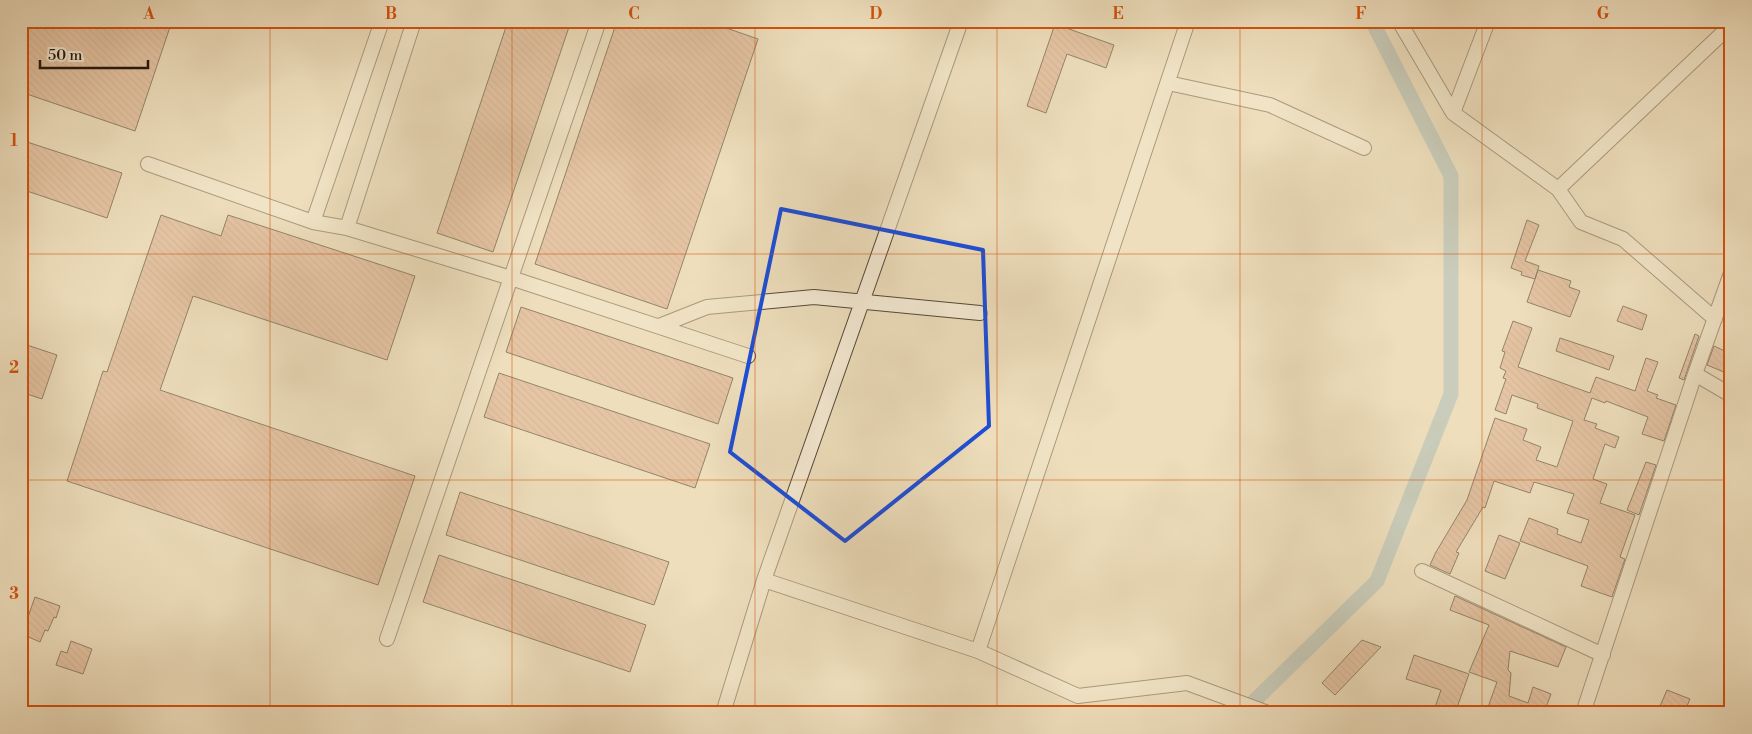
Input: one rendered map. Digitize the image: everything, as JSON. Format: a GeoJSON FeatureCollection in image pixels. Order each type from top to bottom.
{"type":"FeatureCollection","features":[{"type":"Feature","properties":{"kind":"street"},"geometry":{"type":"LineString","coordinates":[[313,222],[382,21]]}},
{"type":"Feature","properties":{"kind":"street"},"geometry":{"type":"LineString","coordinates":[[347,228],[414,21]]}},
{"type":"Feature","properties":{"kind":"street"},"geometry":{"type":"LineString","coordinates":[[387,639],[598,21]]}},
{"type":"Feature","properties":{"kind":"street"},"geometry":{"type":"LineString","coordinates":[[723,713],[764,580],[962,21]]}},
{"type":"Feature","properties":{"kind":"street"},"geometry":{"type":"LineString","coordinates":[[978,651],[1188,21]]}},
{"type":"Feature","properties":{"kind":"street"},"geometry":{"type":"LineString","coordinates":[[1399,21],[1453,113],[1558,189],[1582,222],[1623,239],[1715,319]]}},
{"type":"Feature","properties":{"kind":"street"},"geometry":{"type":"LineString","coordinates":[[1453,113],[1488,21]]}},
{"type":"Feature","properties":{"kind":"street"},"geometry":{"type":"LineString","coordinates":[[1558,189],[1731,25]]}},
{"type":"Feature","properties":{"kind":"street"},"geometry":{"type":"LineString","coordinates":[[1168,83],[1270,106],[1364,148]]}},
{"type":"Feature","properties":{"kind":"street"},"geometry":{"type":"LineString","coordinates":[[148,164],[313,222],[347,228],[511,278],[748,356]]}},
{"type":"Feature","properties":{"kind":"street"},"geometry":{"type":"LineString","coordinates":[[1583,713],[1695,374],[1731,273]]}},
{"type":"Feature","properties":{"kind":"street"},"geometry":{"type":"LineString","coordinates":[[659,326],[707,307],[814,297],[980,313]]}},
{"type":"Feature","properties":{"kind":"street"},"geometry":{"type":"LineString","coordinates":[[1695,374],[1731,395]]}},
{"type":"Feature","properties":{"kind":"street"},"geometry":{"type":"LineString","coordinates":[[1422,571],[1603,655]]}},
{"type":"Feature","properties":{"kind":"street"},"geometry":{"type":"LineString","coordinates":[[764,580],[978,651],[1078,696],[1186,683],[1268,713]]}},
{"type":"Feature","properties":{"kind":"highlighted area"},"geometry":{"type":"Polygon","coordinates":[[[781,209],[983,250],[989,426],[845,541],[730,452],[781,209]]]}},
{"type":"Feature","properties":{"kind":"building"},"geometry":{"type":"Polygon","coordinates":[[[21,21],[172,21],[135,131],[21,92],[21,21]]]}},
{"type":"Feature","properties":{"kind":"building"},"geometry":{"type":"Polygon","coordinates":[[[508,21],[571,21],[493,252],[437,233],[508,21]]]}},
{"type":"Feature","properties":{"kind":"building"},"geometry":{"type":"Polygon","coordinates":[[[617,21],[706,21],[758,39],[667,309],[535,264],[617,21]]]}},
{"type":"Feature","properties":{"kind":"building"},"geometry":{"type":"Polygon","coordinates":[[[1055,24],[1114,45],[1106,68],[1067,54],[1046,113],[1027,106],[1055,24]]]}},
{"type":"Feature","properties":{"kind":"building"},"geometry":{"type":"Polygon","coordinates":[[[21,140],[122,173],[107,218],[21,189],[21,140]]]}},
{"type":"Feature","properties":{"kind":"building"},"geometry":{"type":"Polygon","coordinates":[[[161,215],[221,236],[228,215],[415,276],[387,360],[193,296],[160,390],[415,476],[378,585],[67,481],[103,371],[107,372],[161,215]]]}},
{"type":"Feature","properties":{"kind":"building"},"geometry":{"type":"Polygon","coordinates":[[[1527,220],[1539,225],[1525,261],[1539,266],[1535,279],[1521,275],[1522,272],[1511,268],[1527,220]]]}},
{"type":"Feature","properties":{"kind":"building"},"geometry":{"type":"Polygon","coordinates":[[[1538,270],[1571,281],[1569,287],[1580,291],[1570,317],[1527,302],[1538,270]]]}},
{"type":"Feature","properties":{"kind":"building"},"geometry":{"type":"Polygon","coordinates":[[[1623,306],[1647,315],[1642,330],[1617,321],[1623,306]]]}},
{"type":"Feature","properties":{"kind":"building"},"geometry":{"type":"Polygon","coordinates":[[[521,307],[733,378],[718,424],[506,352],[521,307]]]}},
{"type":"Feature","properties":{"kind":"building"},"geometry":{"type":"Polygon","coordinates":[[[1513,321],[1532,328],[1518,367],[1590,393],[1596,377],[1635,391],[1646,358],[1658,362],[1647,391],[1658,395],[1656,398],[1676,405],[1664,441],[1642,434],[1648,417],[1606,401],[1605,403],[1592,398],[1584,420],[1597,424],[1595,428],[1619,437],[1615,448],[1605,444],[1593,479],[1607,484],[1600,503],[1635,515],[1620,557],[1625,559],[1612,597],[1581,586],[1588,566],[1520,541],[1529,518],[1558,529],[1557,534],[1581,543],[1589,520],[1567,513],[1574,494],[1534,482],[1530,493],[1494,481],[1485,508],[1483,507],[1456,552],[1459,553],[1450,574],[1430,565],[1467,500],[1495,418],[1527,429],[1523,440],[1541,447],[1536,460],[1557,467],[1573,421],[1537,408],[1538,404],[1512,395],[1506,414],[1495,410],[1506,379],[1503,378],[1506,371],[1500,368],[1505,352],[1502,351],[1513,321]]]}},
{"type":"Feature","properties":{"kind":"building"},"geometry":{"type":"Polygon","coordinates":[[[1695,334],[1699,336],[1684,380],[1679,378],[1695,334]]]}},
{"type":"Feature","properties":{"kind":"building"},"geometry":{"type":"Polygon","coordinates":[[[1560,338],[1614,356],[1609,370],[1556,351],[1560,338]]]}},
{"type":"Feature","properties":{"kind":"building"},"geometry":{"type":"Polygon","coordinates":[[[21,343],[57,355],[42,399],[21,392],[21,343]]]}},
{"type":"Feature","properties":{"kind":"building"},"geometry":{"type":"Polygon","coordinates":[[[1714,346],[1731,354],[1731,375],[1707,365],[1714,346]]]}},
{"type":"Feature","properties":{"kind":"building"},"geometry":{"type":"Polygon","coordinates":[[[499,373],[710,444],[695,488],[484,417],[499,373]]]}},
{"type":"Feature","properties":{"kind":"building"},"geometry":{"type":"Polygon","coordinates":[[[1646,462],[1656,465],[1639,515],[1627,510],[1646,462]]]}},
{"type":"Feature","properties":{"kind":"building"},"geometry":{"type":"Polygon","coordinates":[[[460,492],[669,562],[654,605],[446,535],[460,492]]]}},
{"type":"Feature","properties":{"kind":"building"},"geometry":{"type":"Polygon","coordinates":[[[1499,535],[1520,543],[1505,579],[1485,571],[1499,535]]]}},
{"type":"Feature","properties":{"kind":"building"},"geometry":{"type":"Polygon","coordinates":[[[439,555],[646,625],[630,672],[423,602],[439,555]]]}},
{"type":"Feature","properties":{"kind":"building"},"geometry":{"type":"Polygon","coordinates":[[[1455,596],[1566,647],[1558,667],[1510,651],[1508,670],[1511,673],[1509,696],[1528,703],[1533,687],[1551,694],[1545,710],[1550,713],[1493,713],[1487,710],[1497,682],[1469,672],[1489,625],[1450,610],[1455,596]]]}},
{"type":"Feature","properties":{"kind":"building"},"geometry":{"type":"Polygon","coordinates":[[[35,597],[60,606],[56,618],[54,617],[48,631],[45,630],[40,642],[22,634],[35,597]]]}},
{"type":"Feature","properties":{"kind":"building"},"geometry":{"type":"Polygon","coordinates":[[[1362,640],[1381,647],[1335,695],[1322,683],[1362,640]]]}},
{"type":"Feature","properties":{"kind":"building"},"geometry":{"type":"Polygon","coordinates":[[[71,641],[92,649],[83,674],[56,665],[61,651],[67,653],[71,641]]]}},
{"type":"Feature","properties":{"kind":"building"},"geometry":{"type":"Polygon","coordinates":[[[1414,655],[1469,674],[1455,713],[1433,713],[1441,690],[1406,679],[1414,655]]]}},
{"type":"Feature","properties":{"kind":"building"},"geometry":{"type":"Polygon","coordinates":[[[1667,690],[1690,699],[1684,713],[1657,713],[1667,690]]]}},
{"type":"Feature","properties":{"kind":"waterway"},"geometry":{"type":"LineString","coordinates":[[1242,713],[1377,581],[1451,394],[1451,176],[1372,21]]}}]}
